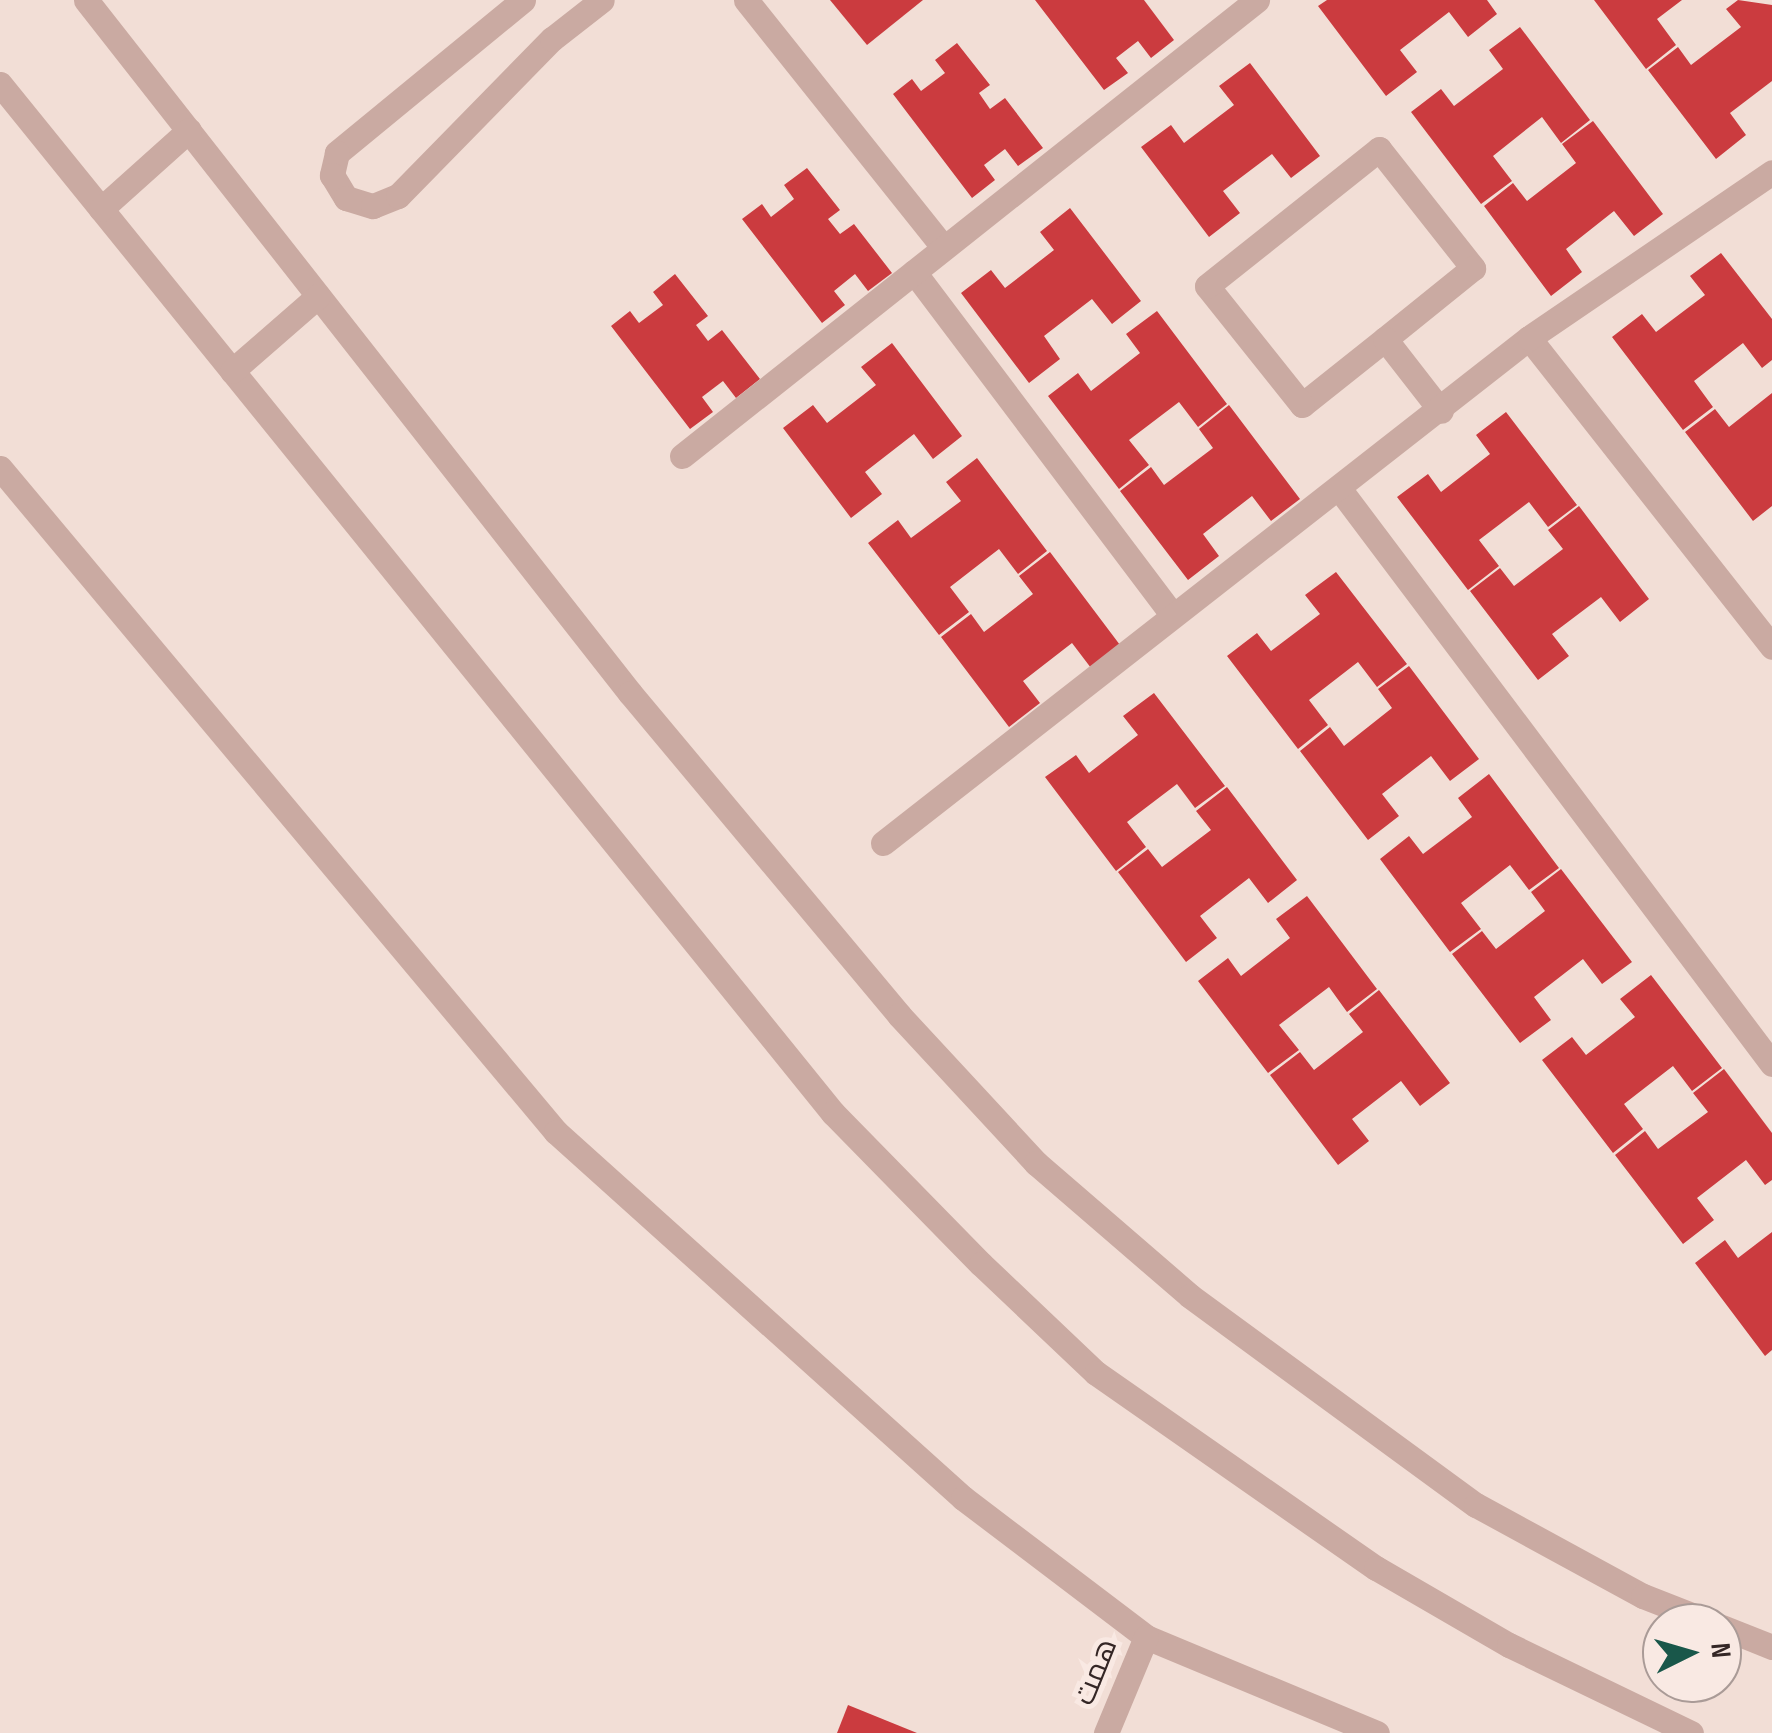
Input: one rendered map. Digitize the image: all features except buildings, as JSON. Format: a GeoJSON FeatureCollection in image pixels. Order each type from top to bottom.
{"type":"FeatureCollection","features":[{"type":"Feature","properties":{"kind":"street"},"geometry":{"type":"LineString","coordinates":[[86,0],[630,693],[899,1015],[1036,1163],[1190,1296],[1476,1506],[1661,1603]]}},
{"type":"Feature","properties":{"kind":"street"},"geometry":{"type":"LineString","coordinates":[[523,0],[348,143],[332,166],[346,198],[373,206],[398,196],[552,39],[602,0]]}},
{"type":"Feature","properties":{"kind":"street"},"geometry":{"type":"LineString","coordinates":[[746,0],[944,248]]}},
{"type":"Feature","properties":{"kind":"street"},"geometry":{"type":"LineString","coordinates":[[682,456],[1257,0]]}},
{"type":"Feature","properties":{"kind":"street"},"geometry":{"type":"LineString","coordinates":[[0,84],[833,1113],[1082,1359],[1376,1568],[1509,1645],[1691,1733]]}},
{"type":"Feature","properties":{"kind":"street"},"geometry":{"type":"LineString","coordinates":[[100,209],[189,130]]}},
{"type":"Feature","properties":{"kind":"street"},"geometry":{"type":"LineString","coordinates":[[1378,149],[1473,268],[1385,339],[1302,405],[1207,286],[1378,149]]}},
{"type":"Feature","properties":{"kind":"street"},"geometry":{"type":"LineString","coordinates":[[883,842],[1172,614],[1341,491],[1529,338],[1772,172]]}},
{"type":"Feature","properties":{"kind":"street"},"geometry":{"type":"LineString","coordinates":[[914,272],[1172,614]]}},
{"type":"Feature","properties":{"kind":"street"},"geometry":{"type":"LineString","coordinates":[[232,371],[318,296]]}},
{"type":"Feature","properties":{"kind":"street"},"geometry":{"type":"LineString","coordinates":[[1529,338],[1772,647]]}},
{"type":"Feature","properties":{"kind":"street"},"geometry":{"type":"LineString","coordinates":[[1385,339],[1440,411]]}},
{"type":"Feature","properties":{"kind":"street"},"geometry":{"type":"LineString","coordinates":[[0,468],[556,1132],[962,1498],[1146,1637],[1376,1733]]}},
{"type":"Feature","properties":{"kind":"street"},"geometry":{"type":"LineString","coordinates":[[1341,491],[1772,1064]]}},
{"type":"Feature","properties":{"kind":"street"},"geometry":{"type":"LineString","coordinates":[[1742,1635],[1772,1647]]}},
{"type":"Feature","properties":{"kind":"street","name":"همت"},"geometry":{"type":"LineString","coordinates":[[1106,1733],[1146,1637]]}}]}
